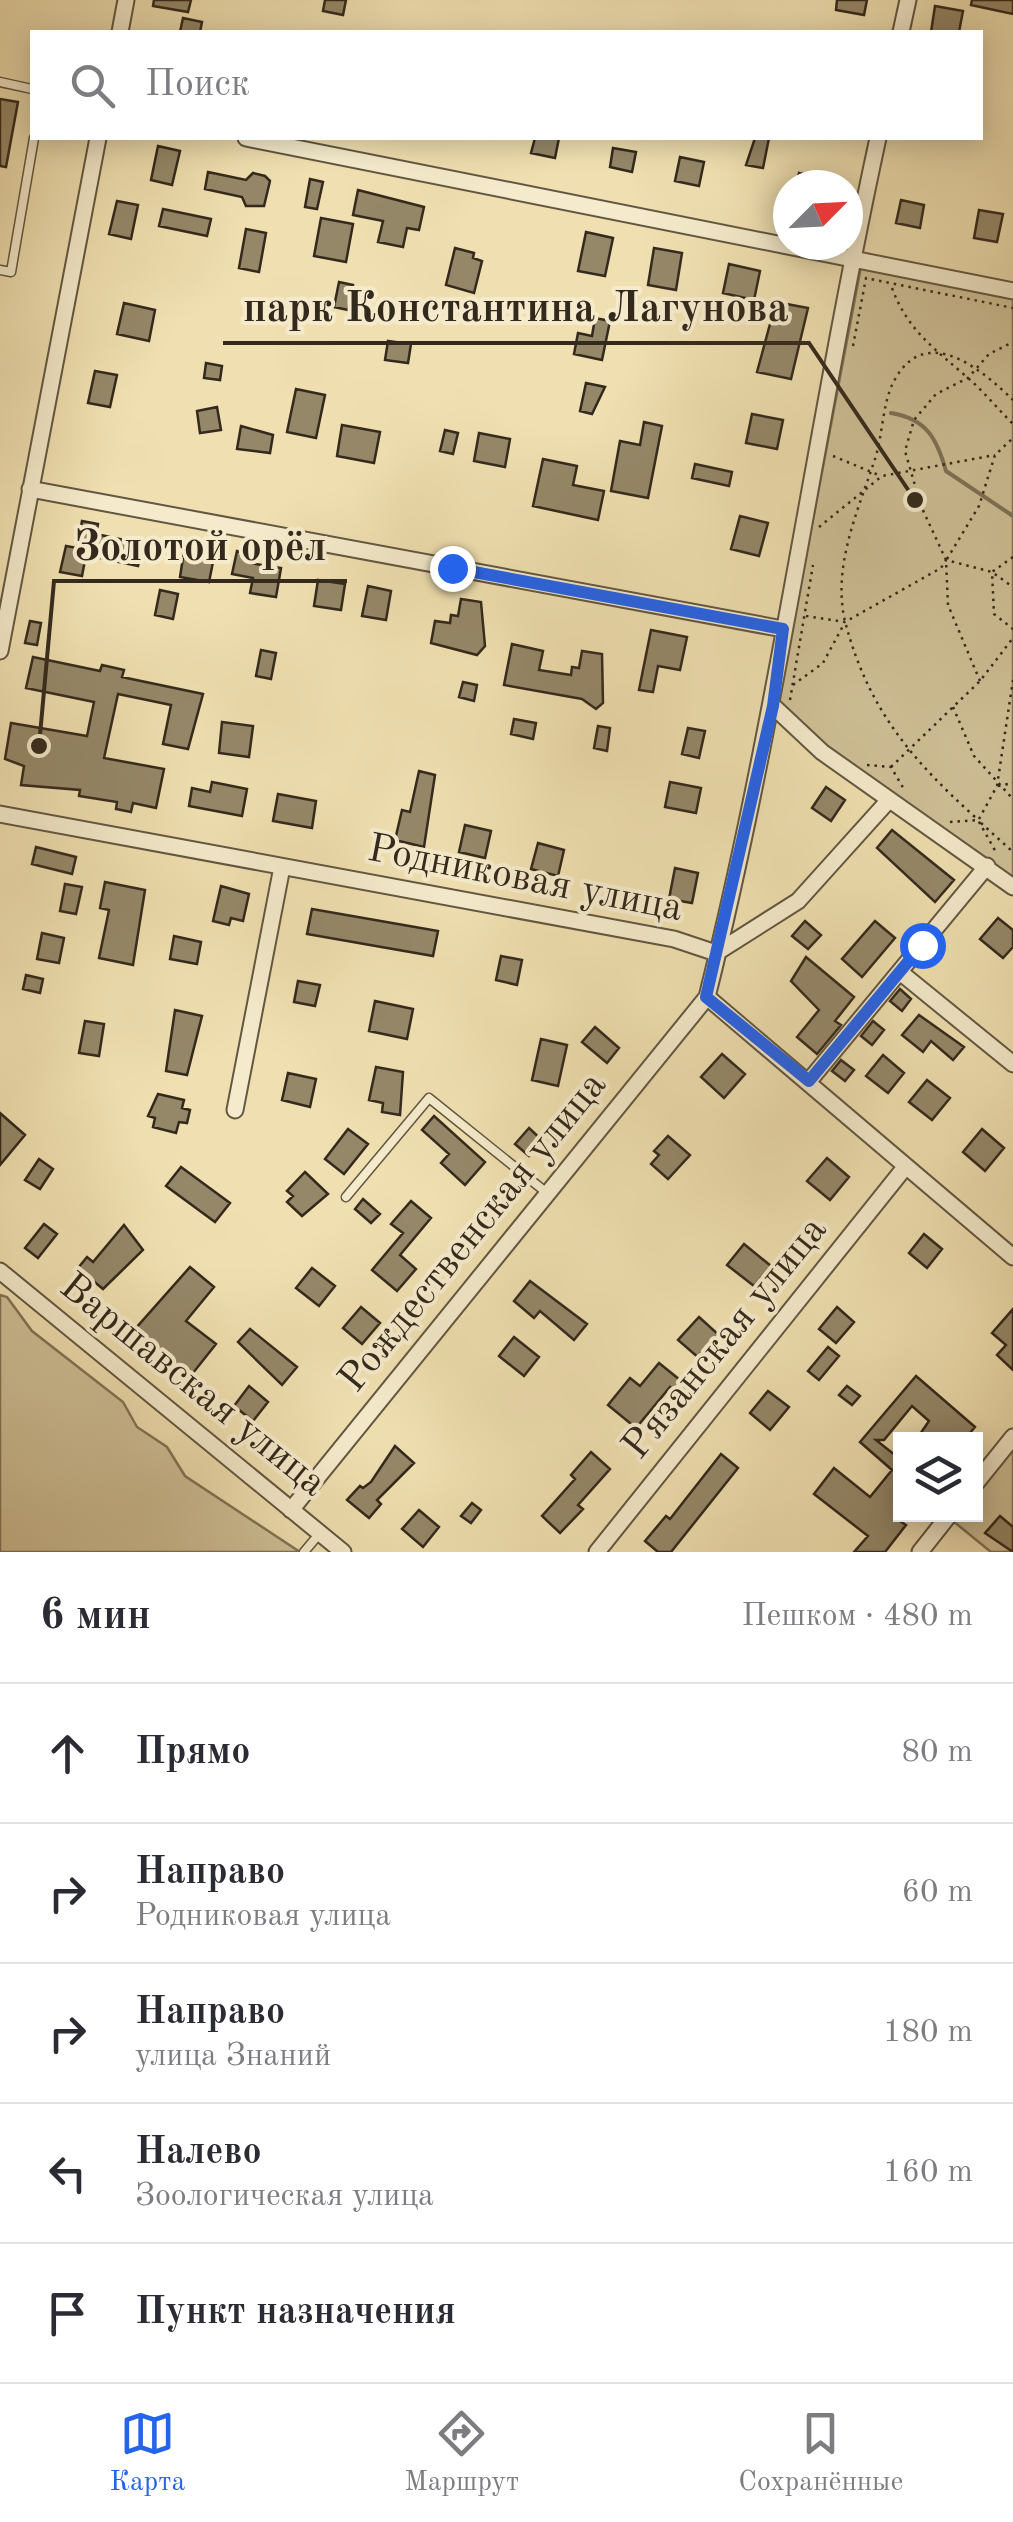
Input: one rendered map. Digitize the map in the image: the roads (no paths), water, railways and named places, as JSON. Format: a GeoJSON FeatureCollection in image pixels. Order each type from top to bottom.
{"type":"FeatureCollection","features":[{"type":"Feature","properties":{"kind":"street"},"geometry":{"type":"LineString","coordinates":[[120,30],[126,0]]}},
{"type":"Feature","properties":{"kind":"street"},"geometry":{"type":"LineString","coordinates":[[901,30],[908,0]]}},
{"type":"Feature","properties":{"kind":"street"},"geometry":{"type":"LineString","coordinates":[[0,651],[98,140]]}},
{"type":"Feature","properties":{"kind":"street"},"geometry":{"type":"LineString","coordinates":[[256,140],[773,242]]}},
{"type":"Feature","properties":{"kind":"street"},"geometry":{"type":"LineString","coordinates":[[863,207],[878,140]]}},
{"type":"Feature","properties":{"kind":"street"},"geometry":{"type":"LineString","coordinates":[[716,954],[773,706],[783,629],[852,260]]}},
{"type":"Feature","properties":{"kind":"street"},"geometry":{"type":"LineString","coordinates":[[862,260],[1013,290]]}},
{"type":"Feature","properties":{"kind":"street"},"geometry":{"type":"LineString","coordinates":[[30,490],[783,629]]}},
{"type":"Feature","properties":{"kind":"street"},"geometry":{"type":"LineString","coordinates":[[773,706],[822,752],[889,800],[993,862],[1013,887]]}},
{"type":"Feature","properties":{"kind":"street"},"geometry":{"type":"LineString","coordinates":[[716,954],[798,901],[889,800]]}},
{"type":"Feature","properties":{"kind":"street","name":"Родниковая улица"},"geometry":{"type":"LineString","coordinates":[[0,814],[674,939],[716,954],[706,997]]}},
{"type":"Feature","properties":{"kind":"street"},"geometry":{"type":"LineString","coordinates":[[809,1081],[993,862]]}},
{"type":"Feature","properties":{"kind":"street"},"geometry":{"type":"LineString","coordinates":[[235,1110],[282,867]]}},
{"type":"Feature","properties":{"kind":"street"},"geometry":{"type":"LineString","coordinates":[[900,972],[1013,1064]]}},
{"type":"Feature","properties":{"kind":"street"},"geometry":{"type":"LineString","coordinates":[[706,997],[1013,1257]]}},
{"type":"Feature","properties":{"kind":"street","name":"Рождественская улица"},"geometry":{"type":"LineString","coordinates":[[291,1510],[706,997]]}},
{"type":"Feature","properties":{"kind":"street","name":"Рязанская улица"},"geometry":{"type":"LineString","coordinates":[[597,1552],[906,1166]]}},
{"type":"Feature","properties":{"kind":"street","name":"Варшавская улица"},"geometry":{"type":"LineString","coordinates":[[0,1270],[343,1552]]}},
{"type":"Feature","properties":{"kind":"street"},"geometry":{"type":"LineString","coordinates":[[983,1474],[1013,1437]]}},
{"type":"Feature","properties":{"kind":"street"},"geometry":{"type":"LineString","coordinates":[[920,1552],[944,1522]]}},
{"type":"Feature","properties":{"kind":"lane"},"geometry":{"type":"LineString","coordinates":[[0,82],[30,89]]}},
{"type":"Feature","properties":{"kind":"lane"},"geometry":{"type":"LineString","coordinates":[[0,270],[11,272],[34,140]]}},
{"type":"Feature","properties":{"kind":"lane"},"geometry":{"type":"LineString","coordinates":[[346,1198],[429,1098],[547,1193]]}},
{"type":"Feature","properties":{"kind":"lane"},"geometry":{"type":"LineString","coordinates":[[304,1552],[320,1533]]}},
{"type":"Feature","properties":{"kind":"waterway"},"geometry":{"type":"LineString","coordinates":[[891,413],[922,426],[939,449],[946,471],[1013,516]]}},
{"type":"Feature","properties":{"kind":"place","name":"парк Константина Лагунова"},"geometry":{"type":"Point","coordinates":[915,500]}},
{"type":"Feature","properties":{"kind":"place","name":"Золотой орёл"},"geometry":{"type":"Point","coordinates":[39,746]}}]}
